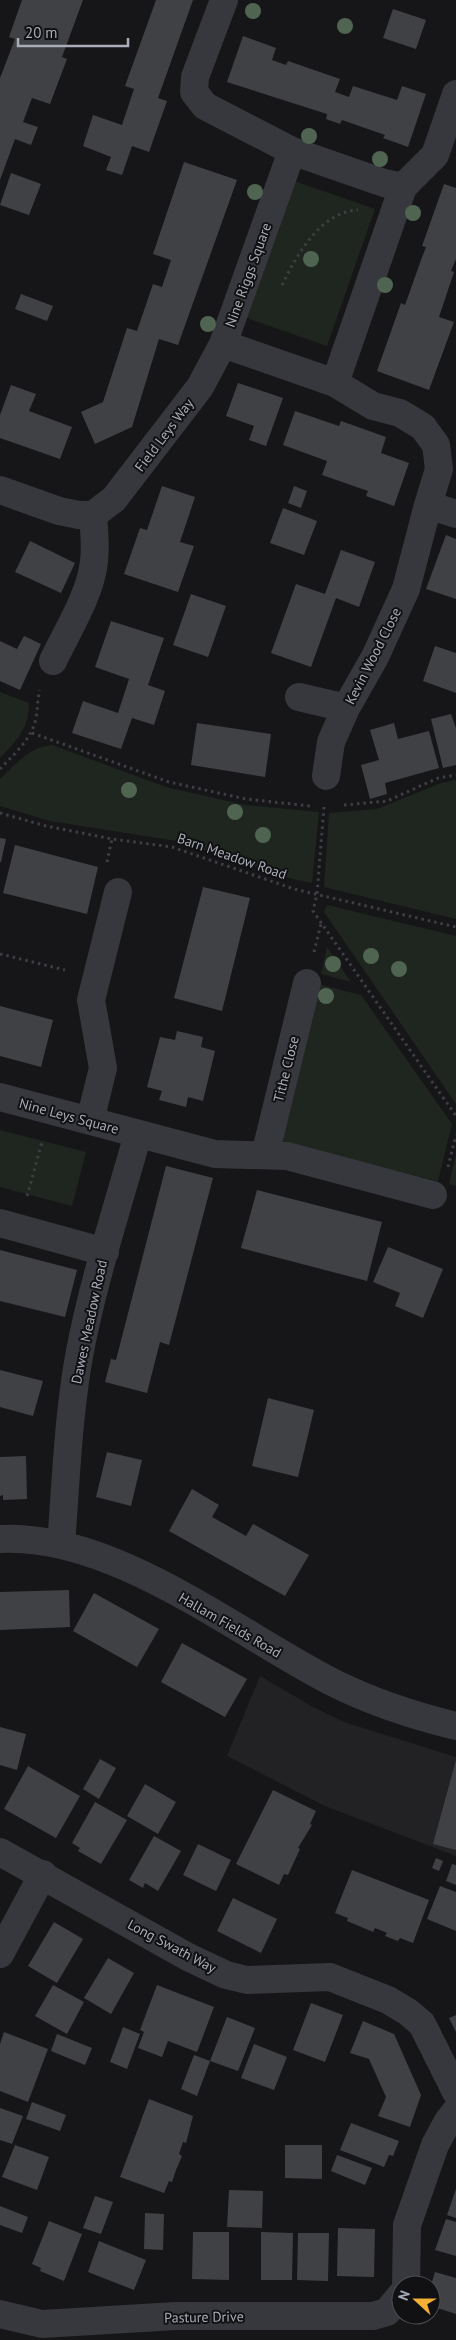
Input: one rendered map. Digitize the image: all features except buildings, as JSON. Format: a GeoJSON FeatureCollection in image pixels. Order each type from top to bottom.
{"type":"FeatureCollection","features":[{"type":"Feature","properties":{"kind":"street"},"geometry":{"type":"LineString","coordinates":[[224,0],[195,78],[194,92],[205,106],[292,151],[384,183],[403,187]]}},
{"type":"Feature","properties":{"kind":"street"},"geometry":{"type":"LineString","coordinates":[[335,383],[403,187],[435,155],[456,95]]}},
{"type":"Feature","properties":{"kind":"street","name":"Nine Riggs Square"},"geometry":{"type":"LineString","coordinates":[[292,151],[223,344],[335,383],[373,406],[400,413],[423,427],[436,445],[439,469],[428,505]]}},
{"type":"Feature","properties":{"kind":"street","name":"Field Leys Way"},"geometry":{"type":"LineString","coordinates":[[93,515],[114,498],[130,481],[200,387],[223,344]]}},
{"type":"Feature","properties":{"kind":"street"},"geometry":{"type":"LineString","coordinates":[[0,490],[59,512],[93,515],[96,543],[89,584],[52,661]]}},
{"type":"Feature","properties":{"kind":"street"},"geometry":{"type":"LineString","coordinates":[[428,505],[456,514]]}},
{"type":"Feature","properties":{"kind":"street","name":"Kevin Wood Close"},"geometry":{"type":"LineString","coordinates":[[326,776],[331,742],[346,708],[375,658],[406,589],[428,505]]}},
{"type":"Feature","properties":{"kind":"street"},"geometry":{"type":"LineString","coordinates":[[299,697],[346,708]]}},
{"type":"Feature","properties":{"kind":"street"},"geometry":{"type":"LineString","coordinates":[[90,1121],[103,1068],[91,1000],[118,892]]}},
{"type":"Feature","properties":{"kind":"street","name":"Tithe Close"},"geometry":{"type":"LineString","coordinates":[[265,1155],[307,983]]}},
{"type":"Feature","properties":{"kind":"street","name":"Nine Leys Square"},"geometry":{"type":"LineString","coordinates":[[0,1097],[138,1134]]}},
{"type":"Feature","properties":{"kind":"street"},"geometry":{"type":"LineString","coordinates":[[138,1134],[214,1154],[287,1156],[433,1195]]}},
{"type":"Feature","properties":{"kind":"street","name":"Dawes Meadow Road"},"geometry":{"type":"LineString","coordinates":[[61,1545],[74,1394],[80,1352],[104,1252],[138,1134]]}},
{"type":"Feature","properties":{"kind":"street"},"geometry":{"type":"LineString","coordinates":[[9,1226],[104,1252]]}},
{"type":"Feature","properties":{"kind":"street","name":"Hallam Fields Road"},"geometry":{"type":"LineString","coordinates":[[0,1540],[20,1538],[61,1545],[109,1561],[154,1582],[336,1684],[413,1714],[456,1726]]}},
{"type":"Feature","properties":{"kind":"street","name":"Long Swath Way"},"geometry":{"type":"LineString","coordinates":[[0,1852],[43,1874],[188,1957],[226,1975],[248,1980],[330,1977],[388,2000],[408,2012],[422,2024],[456,2092]]}},
{"type":"Feature","properties":{"kind":"street"},"geometry":{"type":"LineString","coordinates":[[0,1954],[43,1874]]}},
{"type":"Feature","properties":{"kind":"street"},"geometry":{"type":"LineString","coordinates":[[406,2275],[407,2225],[435,2145],[448,2120],[456,2111]]}},
{"type":"Feature","properties":{"kind":"street","name":"Pasture Drive"},"geometry":{"type":"LineString","coordinates":[[0,2314],[42,2324],[176,2316],[373,2316],[387,2312],[391,2307]]}},
{"type":"Feature","properties":{"kind":"path"},"geometry":{"type":"LineString","coordinates":[[281,287],[308,241],[320,228],[334,218],[352,211],[368,210],[394,214]]}},
{"type":"Feature","properties":{"kind":"path"},"geometry":{"type":"LineString","coordinates":[[0,769],[32,733],[36,717],[37,700],[52,661]]}},
{"type":"Feature","properties":{"kind":"path"},"geometry":{"type":"LineString","coordinates":[[32,733],[169,782],[246,799],[324,807],[333,806]]}},
{"type":"Feature","properties":{"kind":"path"},"geometry":{"type":"LineString","coordinates":[[342,806],[387,801],[438,778],[456,775]]}},
{"type":"Feature","properties":{"kind":"path"},"geometry":{"type":"LineString","coordinates":[[326,776],[317,894],[313,911],[456,1116]]}},
{"type":"Feature","properties":{"kind":"path","name":"Barn Meadow Road"},"geometry":{"type":"LineString","coordinates":[[0,813],[46,826],[112,839],[172,847],[294,889],[456,928]]}},
{"type":"Feature","properties":{"kind":"path"},"geometry":{"type":"LineString","coordinates":[[0,954],[50,967]]}},
{"type":"Feature","properties":{"kind":"path"},"geometry":{"type":"LineString","coordinates":[[9,1226],[51,1110]]}},
{"type":"Feature","properties":{"kind":"shaded area"},"geometry":{"type":"Polygon","coordinates":[[[294,181],[375,209],[327,346],[247,318],[294,181]]]}},
{"type":"Feature","properties":{"kind":"shaded area"},"geometry":{"type":"Polygon","coordinates":[[[0,692],[29,703],[27,720],[21,734],[0,758],[0,692]]]}},
{"type":"Feature","properties":{"kind":"shaded area"},"geometry":{"type":"Polygon","coordinates":[[[52,745],[166,787],[245,805],[319,812],[312,883],[293,879],[177,841],[50,821],[0,806],[0,779],[17,762],[36,749],[52,745]]]}},
{"type":"Feature","properties":{"kind":"shaded area"},"geometry":{"type":"Polygon","coordinates":[[[456,780],[456,919],[324,887],[329,813],[377,809],[441,783],[456,780]]]}},
{"type":"Feature","properties":{"kind":"shaded area"},"geometry":{"type":"Polygon","coordinates":[[[327,905],[456,936],[456,1104],[324,912],[327,905]]]}},
{"type":"Feature","properties":{"kind":"shaded area"},"geometry":{"type":"Polygon","coordinates":[[[327,947],[351,982],[321,974],[327,947]]]}},
{"type":"Feature","properties":{"kind":"shaded area"},"geometry":{"type":"Polygon","coordinates":[[[318,984],[361,995],[452,1124],[438,1181],[280,1142],[318,984]]]}},
{"type":"Feature","properties":{"kind":"shaded area"},"geometry":{"type":"Polygon","coordinates":[[[0,1130],[86,1152],[72,1206],[0,1187],[0,1130]]]}},
{"type":"Feature","properties":{"kind":"shaded area"},"geometry":{"type":"Polygon","coordinates":[[[456,1154],[456,1186],[449,1184],[456,1154]]]}},
{"type":"Feature","properties":{"kind":"shaded area"},"geometry":{"type":"Polygon","coordinates":[[[260,1676],[313,1707],[344,1722],[456,1757],[456,1856],[325,1806],[227,1756],[260,1676]]]}}]}
